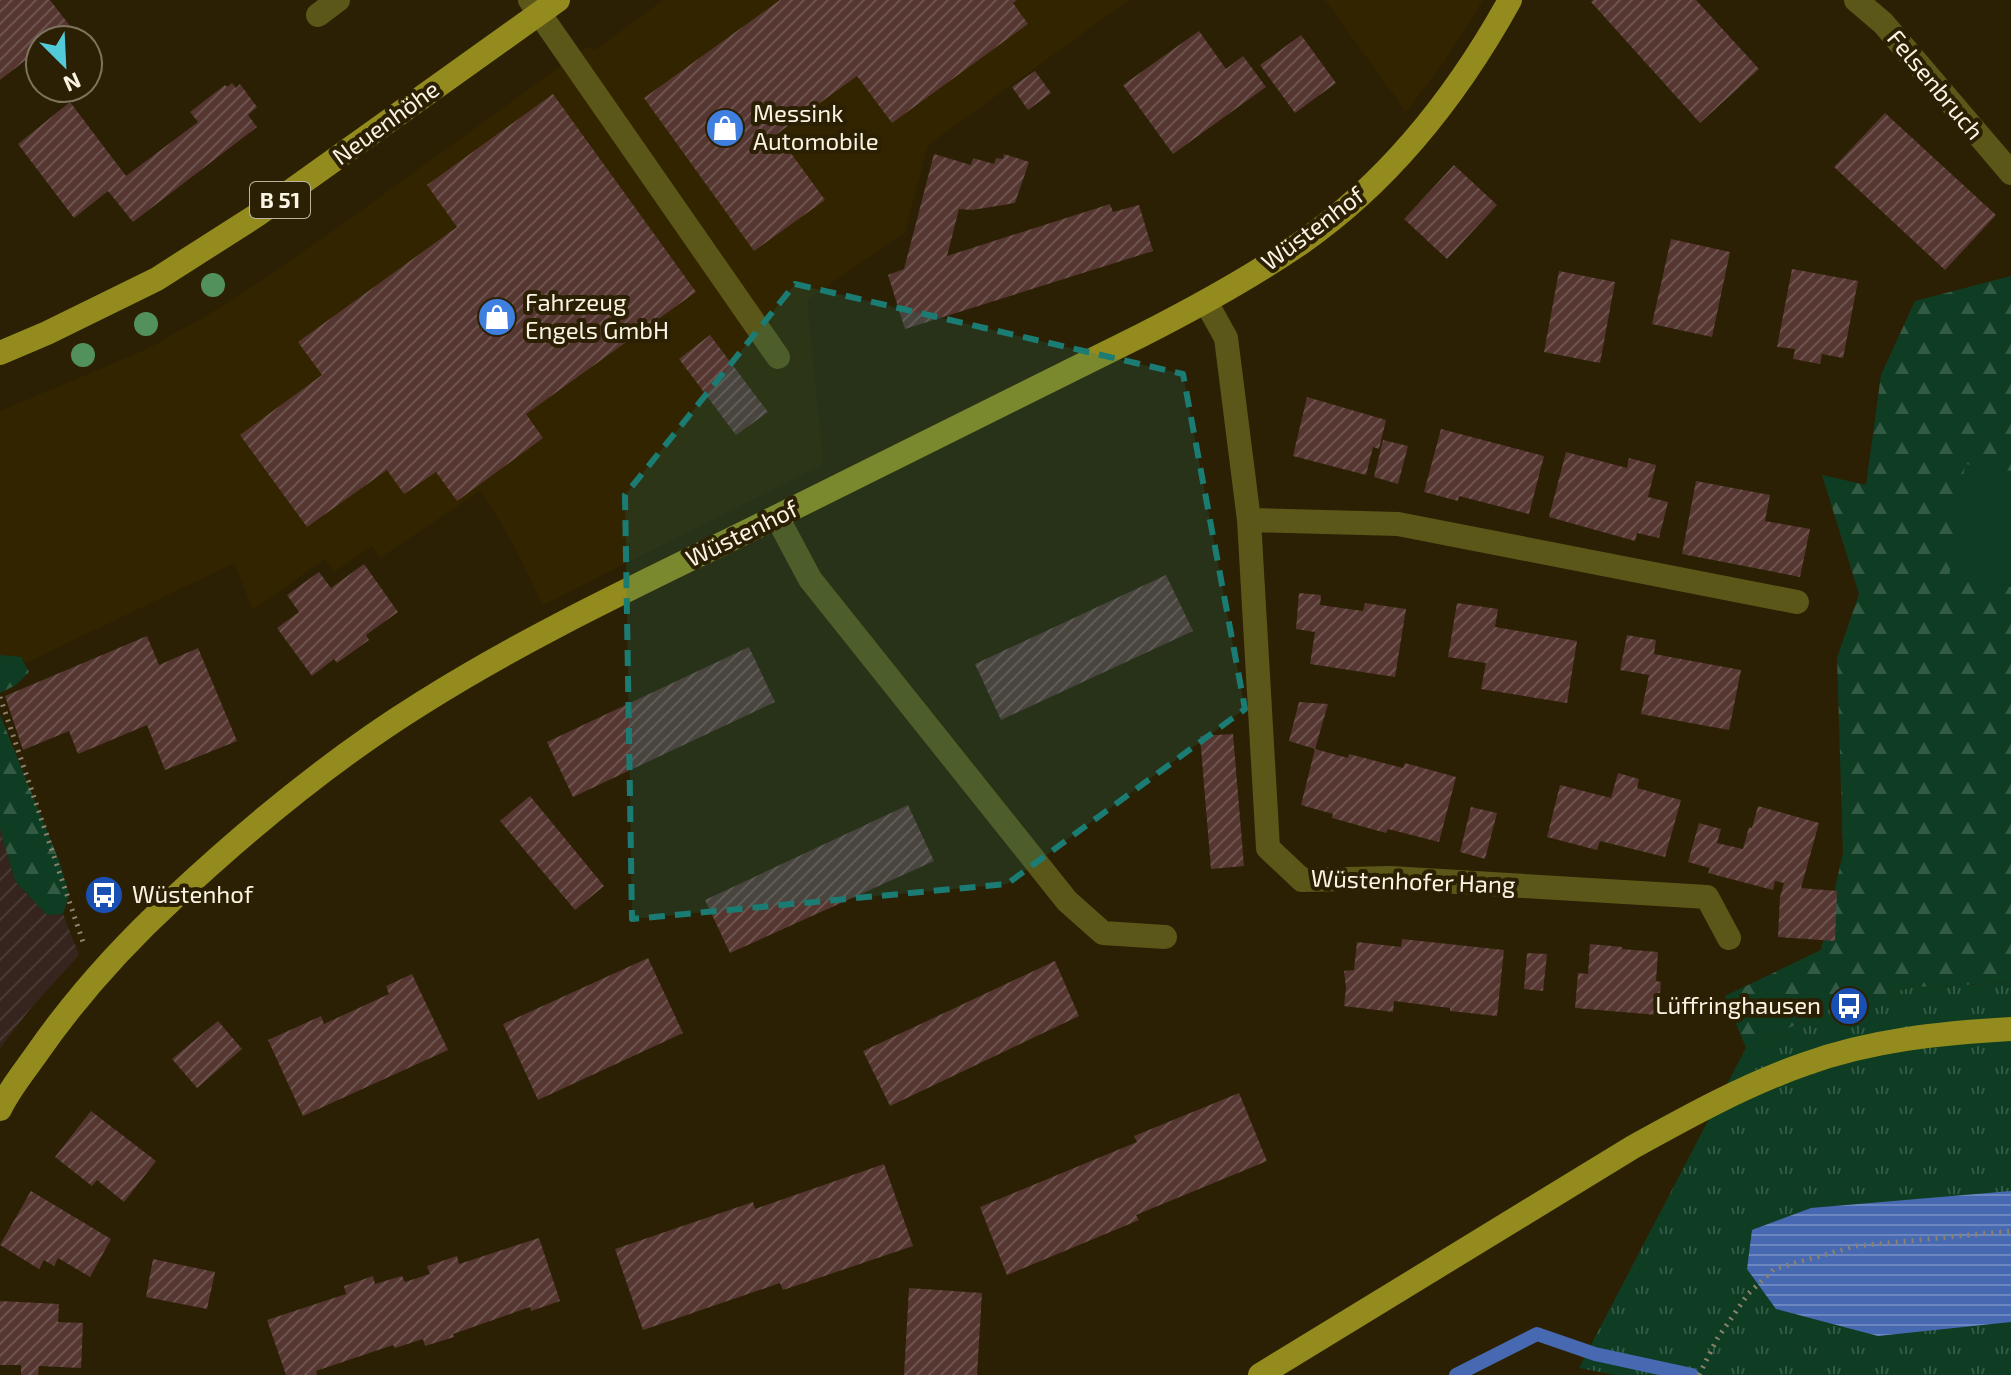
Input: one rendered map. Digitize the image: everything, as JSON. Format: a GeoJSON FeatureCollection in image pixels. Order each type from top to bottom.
{"type":"FeatureCollection","features":[{"type":"Feature","properties":{"kind":"main road","name":"Wüstenhof"},"geometry":{"type":"LineString","coordinates":[[0,1109],[46,1040],[95,977],[144,925],[292,794],[385,728],[515,648],[1206,302],[1262,269],[1339,213],[1408,148],[1442,107],[1510,0]]}},
{"type":"Feature","properties":{"kind":"main road","name":"Neuenhöhe"},"geometry":{"type":"LineString","coordinates":[[0,353],[157,279],[257,215],[543,4]]}},
{"type":"Feature","properties":{"kind":"main road"},"geometry":{"type":"LineString","coordinates":[[1260,1375],[1633,1147],[1696,1112],[1771,1077],[1807,1063],[1874,1045],[1947,1033],[2011,1029]]}},
{"type":"Feature","properties":{"kind":"street"},"geometry":{"type":"LineString","coordinates":[[318,15],[338,0]]}},
{"type":"Feature","properties":{"kind":"street","name":"Felsenbruch"},"geometry":{"type":"LineString","coordinates":[[1856,0],[1883,23],[2011,173]]}},
{"type":"Feature","properties":{"kind":"street"},"geometry":{"type":"LineString","coordinates":[[543,4],[778,357]]}},
{"type":"Feature","properties":{"kind":"street","name":"Wüstenhofer Hang"},"geometry":{"type":"LineString","coordinates":[[1206,302],[1226,338],[1249,520],[1268,848],[1302,880],[1391,878],[1707,897],[1729,938]]}},
{"type":"Feature","properties":{"kind":"street"},"geometry":{"type":"LineString","coordinates":[[777,517],[810,579],[1067,901],[1103,933],[1165,937]]}},
{"type":"Feature","properties":{"kind":"street"},"geometry":{"type":"LineString","coordinates":[[1249,520],[1398,524],[1797,602]]}},
{"type":"Feature","properties":{"kind":"path"},"geometry":{"type":"LineString","coordinates":[[0,697],[95,977]]}},
{"type":"Feature","properties":{"kind":"path"},"geometry":{"type":"LineString","coordinates":[[1699,1375],[1717,1339],[1748,1294],[1774,1269],[1856,1246],[2011,1231]]}},
{"type":"Feature","properties":{"kind":"highlighted area"},"geometry":{"type":"Polygon","coordinates":[[[795,284],[1183,374],[1245,709],[1007,884],[632,919],[625,495],[795,284]]]}},
{"type":"Feature","properties":{"kind":"shaded area"},"geometry":{"type":"Polygon","coordinates":[[[663,0],[1129,0],[928,145],[905,232],[807,300],[823,464],[543,605],[508,534],[480,491],[380,558],[372,546],[334,572],[325,559],[253,610],[234,563],[26,663],[21,657],[0,655],[0,411],[147,349],[204,317],[344,223],[587,47],[595,50],[663,0]]]}},
{"type":"Feature","properties":{"kind":"shaded area"},"geometry":{"type":"Polygon","coordinates":[[[1325,0],[1483,0],[1444,62],[1406,112],[1325,0]]]}},
{"type":"Feature","properties":{"kind":"shaded area"},"geometry":{"type":"Polygon","coordinates":[[[0,829],[15,881],[47,915],[63,914],[79,955],[0,1048],[0,829]]]}},
{"type":"Feature","properties":{"kind":"green space"},"geometry":{"type":"Polygon","coordinates":[[[2011,276],[2011,983],[1914,987],[1838,1005],[1746,1048],[1725,996],[1821,950],[1843,853],[1837,658],[1859,594],[1822,475],[1866,485],[1881,375],[1915,301],[2011,276]]]}},
{"type":"Feature","properties":{"kind":"green space"},"geometry":{"type":"Polygon","coordinates":[[[1965,464],[2011,471],[2011,587],[1949,578],[1965,464]]]}},
{"type":"Feature","properties":{"kind":"green space"},"geometry":{"type":"Polygon","coordinates":[[[0,655],[21,657],[29,672],[16,685],[0,693],[0,655]]]}},
{"type":"Feature","properties":{"kind":"green space"},"geometry":{"type":"Polygon","coordinates":[[[0,715],[60,863],[69,895],[63,914],[47,915],[15,881],[0,829],[0,715]]]}},
{"type":"Feature","properties":{"kind":"green space"},"geometry":{"type":"Polygon","coordinates":[[[2011,983],[2011,1375],[1616,1375],[1579,1368],[1746,1048],[1838,1005],[1914,987],[2011,983]]]}},
{"type":"Feature","properties":{"kind":"water"},"geometry":{"type":"Polygon","coordinates":[[[2011,1191],[2011,1322],[1878,1336],[1776,1309],[1747,1269],[1752,1230],[1811,1208],[2011,1191]]]}},
{"type":"Feature","properties":{"kind":"building"},"geometry":{"type":"Polygon","coordinates":[[[0,0],[50,0],[68,24],[24,24],[24,61],[0,80],[0,0]]]}},
{"type":"Feature","properties":{"kind":"building","name":"Messink Automobile"},"geometry":{"type":"Polygon","coordinates":[[[780,0],[1017,0],[1013,3],[1028,24],[892,123],[857,76],[777,134],[825,200],[754,251],[644,98],[780,0]]]}},
{"type":"Feature","properties":{"kind":"building"},"geometry":{"type":"Polygon","coordinates":[[[1696,0],[1759,69],[1700,123],[1591,2],[1696,0]]]}},
{"type":"Feature","properties":{"kind":"building"},"geometry":{"type":"Polygon","coordinates":[[[1199,31],[1226,69],[1243,56],[1266,87],[1173,154],[1123,85],[1199,31]]]}},
{"type":"Feature","properties":{"kind":"building"},"geometry":{"type":"Polygon","coordinates":[[[1301,35],[1336,83],[1295,113],[1260,65],[1301,35]]]}},
{"type":"Feature","properties":{"kind":"building"},"geometry":{"type":"Polygon","coordinates":[[[1035,71],[1051,93],[1028,110],[1012,87],[1035,71]]]}},
{"type":"Feature","properties":{"kind":"building"},"geometry":{"type":"Polygon","coordinates":[[[232,83],[236,88],[240,84],[257,107],[248,115],[257,127],[133,222],[108,191],[74,218],[18,144],[72,104],[126,176],[198,122],[190,112],[225,85],[227,87],[232,83]]]}},
{"type":"Feature","properties":{"kind":"building","name":"Fahrzeug Engels GmbH"},"geometry":{"type":"Polygon","coordinates":[[[553,94],[696,292],[526,414],[543,438],[457,501],[436,472],[404,494],[387,470],[307,527],[240,435],[322,375],[298,342],[457,227],[427,185],[553,94]]]}},
{"type":"Feature","properties":{"kind":"building"},"geometry":{"type":"Polygon","coordinates":[[[1885,113],[1996,215],[1945,270],[1834,167],[1885,113]]]}},
{"type":"Feature","properties":{"kind":"building"},"geometry":{"type":"Polygon","coordinates":[[[934,154],[971,165],[973,158],[994,164],[996,158],[1003,159],[1004,154],[1029,162],[1015,203],[959,209],[947,256],[1110,204],[1113,212],[1139,205],[1153,251],[905,329],[888,275],[904,269],[934,154]]]}},
{"type":"Feature","properties":{"kind":"building"},"geometry":{"type":"Polygon","coordinates":[[[1454,165],[1497,205],[1447,259],[1404,219],[1454,165]]]}},
{"type":"Feature","properties":{"kind":"building"},"geometry":{"type":"Polygon","coordinates":[[[1671,239],[1730,252],[1712,337],[1652,324],[1671,239]]]}},
{"type":"Feature","properties":{"kind":"building"},"geometry":{"type":"Polygon","coordinates":[[[1792,269],[1858,281],[1843,358],[1822,354],[1820,364],[1793,359],[1795,349],[1777,347],[1792,269]]]}},
{"type":"Feature","properties":{"kind":"building"},"geometry":{"type":"Polygon","coordinates":[[[1559,271],[1615,282],[1600,363],[1544,352],[1559,271]]]}},
{"type":"Feature","properties":{"kind":"building"},"geometry":{"type":"Polygon","coordinates":[[[710,335],[768,412],[736,435],[679,359],[710,335]]]}},
{"type":"Feature","properties":{"kind":"building"},"geometry":{"type":"Polygon","coordinates":[[[1307,397],[1386,420],[1379,449],[1373,447],[1366,475],[1293,456],[1307,397]]]}},
{"type":"Feature","properties":{"kind":"building"},"geometry":{"type":"Polygon","coordinates":[[[1441,429],[1544,456],[1529,514],[1459,496],[1458,501],[1424,492],[1441,429]]]}},
{"type":"Feature","properties":{"kind":"building"},"geometry":{"type":"Polygon","coordinates":[[[1383,440],[1408,446],[1398,484],[1374,477],[1383,440]]]}},
{"type":"Feature","properties":{"kind":"building"},"geometry":{"type":"Polygon","coordinates":[[[1566,452],[1627,468],[1629,458],[1656,465],[1648,497],[1668,502],[1659,538],[1637,533],[1635,541],[1549,517],[1566,452]]]}},
{"type":"Feature","properties":{"kind":"building"},"geometry":{"type":"Polygon","coordinates":[[[1696,481],[1770,495],[1765,521],[1810,529],[1800,577],[1682,554],[1696,481]]]}},
{"type":"Feature","properties":{"kind":"building"},"geometry":{"type":"Polygon","coordinates":[[[364,564],[398,612],[366,635],[369,640],[337,663],[334,659],[312,676],[277,628],[299,612],[287,595],[319,572],[331,588],[364,564]]]}},
{"type":"Feature","properties":{"kind":"building"},"geometry":{"type":"Polygon","coordinates":[[[1166,575],[1193,631],[1001,720],[975,664],[1166,575]]]}},
{"type":"Feature","properties":{"kind":"building"},"geometry":{"type":"Polygon","coordinates":[[[1299,593],[1321,595],[1320,605],[1363,611],[1365,603],[1406,609],[1395,677],[1310,664],[1315,632],[1296,629],[1299,593]]]}},
{"type":"Feature","properties":{"kind":"building"},"geometry":{"type":"Polygon","coordinates":[[[1457,603],[1498,609],[1495,627],[1577,641],[1567,703],[1481,689],[1486,663],[1448,657],[1457,603]]]}},
{"type":"Feature","properties":{"kind":"building"},"geometry":{"type":"Polygon","coordinates":[[[1627,635],[1656,640],[1654,654],[1741,670],[1729,730],[1641,714],[1649,675],[1620,670],[1627,635]]]}},
{"type":"Feature","properties":{"kind":"building"},"geometry":{"type":"Polygon","coordinates":[[[147,636],[159,665],[198,648],[237,741],[165,770],[147,725],[78,754],[69,731],[23,750],[5,696],[147,636]]]}},
{"type":"Feature","properties":{"kind":"building"},"geometry":{"type":"Polygon","coordinates":[[[749,647],[775,702],[573,797],[547,742],[749,647]]]}},
{"type":"Feature","properties":{"kind":"building"},"geometry":{"type":"Polygon","coordinates":[[[1299,702],[1328,704],[1315,749],[1289,741],[1299,702]]]}},
{"type":"Feature","properties":{"kind":"building"},"geometry":{"type":"Polygon","coordinates":[[[1233,734],[1244,866],[1211,869],[1200,736],[1233,734]]]}},
{"type":"Feature","properties":{"kind":"building"},"geometry":{"type":"Polygon","coordinates":[[[1315,749],[1403,768],[1405,763],[1456,777],[1439,842],[1388,829],[1386,833],[1332,818],[1333,814],[1301,805],[1315,749]]]}},
{"type":"Feature","properties":{"kind":"building"},"geometry":{"type":"Polygon","coordinates":[[[1618,773],[1639,779],[1637,788],[1681,800],[1665,857],[1600,841],[1597,850],[1547,837],[1560,785],[1611,798],[1618,773]]]}},
{"type":"Feature","properties":{"kind":"building"},"geometry":{"type":"Polygon","coordinates":[[[530,796],[604,886],[575,910],[500,821],[530,796]]]}},
{"type":"Feature","properties":{"kind":"building"},"geometry":{"type":"Polygon","coordinates":[[[908,805],[934,861],[730,953],[705,900],[908,805]]]}},
{"type":"Feature","properties":{"kind":"building"},"geometry":{"type":"Polygon","coordinates":[[[1758,806],[1819,823],[1801,888],[1837,891],[1835,941],[1778,937],[1780,897],[1784,883],[1775,881],[1773,890],[1708,873],[1710,868],[1688,862],[1699,823],[1721,829],[1717,843],[1743,849],[1758,806]]]}},
{"type":"Feature","properties":{"kind":"building"},"geometry":{"type":"Polygon","coordinates":[[[1471,807],[1497,813],[1485,859],[1460,852],[1471,807]]]}},
{"type":"Feature","properties":{"kind":"building"},"geometry":{"type":"Polygon","coordinates":[[[1402,939],[1504,950],[1497,1016],[1394,1001],[1393,1012],[1344,1006],[1344,971],[1354,970],[1357,942],[1401,947],[1402,939]]]}},
{"type":"Feature","properties":{"kind":"building"},"geometry":{"type":"Polygon","coordinates":[[[1590,944],[1658,952],[1656,981],[1661,982],[1658,1015],[1575,1008],[1578,973],[1588,974],[1590,944]]]}},
{"type":"Feature","properties":{"kind":"building"},"geometry":{"type":"Polygon","coordinates":[[[1527,953],[1547,954],[1543,991],[1524,989],[1527,953]]]}},
{"type":"Feature","properties":{"kind":"building"},"geometry":{"type":"Polygon","coordinates":[[[648,958],[683,1033],[538,1100],[503,1024],[648,958]]]}},
{"type":"Feature","properties":{"kind":"building"},"geometry":{"type":"Polygon","coordinates":[[[1055,961],[1079,1016],[890,1106],[863,1051],[1055,961]]]}},
{"type":"Feature","properties":{"kind":"building"},"geometry":{"type":"Polygon","coordinates":[[[412,974],[448,1050],[303,1116],[268,1040],[321,1016],[324,1024],[389,994],[386,986],[412,974]]]}},
{"type":"Feature","properties":{"kind":"building"},"geometry":{"type":"Polygon","coordinates":[[[218,1021],[242,1049],[197,1088],[172,1059],[218,1021]]]}},
{"type":"Feature","properties":{"kind":"building"},"geometry":{"type":"Polygon","coordinates":[[[1239,1093],[1267,1161],[1136,1215],[1139,1220],[1007,1275],[980,1207],[1137,1142],[1134,1136],[1239,1093]]]}},
{"type":"Feature","properties":{"kind":"building"},"geometry":{"type":"Polygon","coordinates":[[[91,1111],[156,1161],[124,1202],[97,1180],[92,1186],[55,1157],[91,1111]]]}},
{"type":"Feature","properties":{"kind":"building"},"geometry":{"type":"Polygon","coordinates":[[[884,1164],[913,1246],[783,1290],[780,1283],[643,1330],[615,1249],[753,1202],[755,1209],[884,1164]]]}},
{"type":"Feature","properties":{"kind":"building"},"geometry":{"type":"Polygon","coordinates":[[[31,1191],[111,1239],[90,1277],[58,1258],[54,1266],[44,1260],[39,1269],[0,1245],[31,1191]]]}},
{"type":"Feature","properties":{"kind":"building"},"geometry":{"type":"Polygon","coordinates":[[[539,1238],[560,1301],[531,1311],[530,1307],[425,1346],[423,1339],[395,1348],[393,1345],[316,1371],[315,1375],[286,1375],[267,1320],[346,1294],[344,1286],[373,1276],[375,1284],[402,1276],[405,1282],[430,1274],[427,1266],[457,1256],[459,1264],[539,1238]]]}},
{"type":"Feature","properties":{"kind":"building"},"geometry":{"type":"Polygon","coordinates":[[[153,1259],[215,1272],[207,1309],[146,1297],[153,1259]]]}},
{"type":"Feature","properties":{"kind":"building"},"geometry":{"type":"Polygon","coordinates":[[[909,1288],[982,1293],[977,1375],[904,1375],[909,1288]]]}},
{"type":"Feature","properties":{"kind":"building"},"geometry":{"type":"Polygon","coordinates":[[[0,1301],[59,1304],[58,1322],[83,1323],[81,1368],[39,1366],[38,1375],[21,1375],[21,1365],[0,1365],[0,1301]]]}},
{"type":"Feature","properties":{"kind":"waterway"},"geometry":{"type":"LineString","coordinates":[[1456,1375],[1537,1334],[1595,1354],[1692,1375]]}},
{"type":"Feature","properties":{"kind":"place","name":"Messink Automobile"},"geometry":{"type":"Point","coordinates":[725,128]}},
{"type":"Feature","properties":{"kind":"place","name":"Fahrzeug Engels GmbH"},"geometry":{"type":"Point","coordinates":[497,317]}},
{"type":"Feature","properties":{"kind":"place","name":"Wüstenhof"},"geometry":{"type":"Point","coordinates":[104,895]}},
{"type":"Feature","properties":{"kind":"place","name":"Lüffringhausen"},"geometry":{"type":"Point","coordinates":[1849,1006]}}]}
